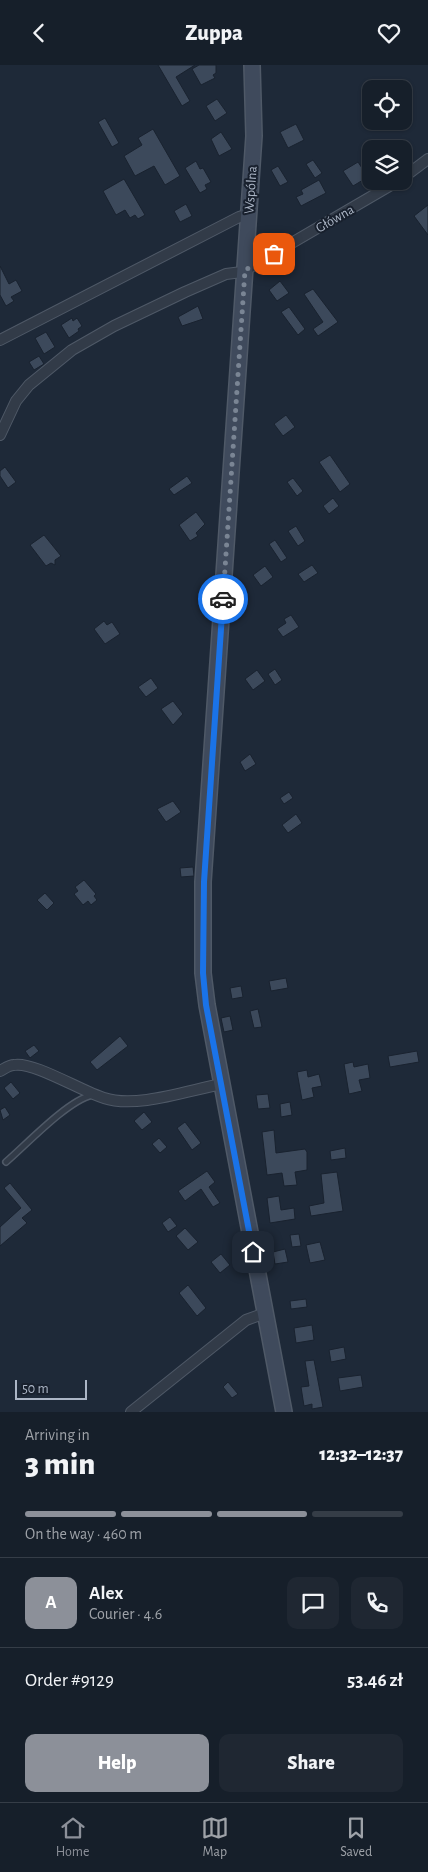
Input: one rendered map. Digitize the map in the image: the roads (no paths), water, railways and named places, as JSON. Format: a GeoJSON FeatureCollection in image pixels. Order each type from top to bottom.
{"type":"FeatureCollection","features":[{"type":"Feature","properties":{"kind":"street","name":"Wspólna"},"geometry":{"type":"LineString","coordinates":[[252,65],[254,136],[204,882],[203,973],[206,1005],[284,1412]]}},
{"type":"Feature","properties":{"kind":"street"},"geometry":{"type":"LineString","coordinates":[[412,171],[428,159]]}},
{"type":"Feature","properties":{"kind":"street","name":"Główna"},"geometry":{"type":"LineString","coordinates":[[0,435],[16,401],[29,385],[72,350],[114,326],[185,292],[226,274],[245,270],[383,190]]}},
{"type":"Feature","properties":{"kind":"street"},"geometry":{"type":"LineString","coordinates":[[0,340],[239,217],[249,214]]}},
{"type":"Feature","properties":{"kind":"street"},"geometry":{"type":"LineString","coordinates":[[0,1071],[14,1065],[32,1068],[94,1095],[118,1101],[151,1099],[222,1084]]}},
{"type":"Feature","properties":{"kind":"street"},"geometry":{"type":"LineString","coordinates":[[131,1412],[246,1320],[265,1313]]}},
{"type":"Feature","properties":{"kind":"lane"},"geometry":{"type":"LineString","coordinates":[[6,1162],[73,1104],[94,1095]]}}]}
